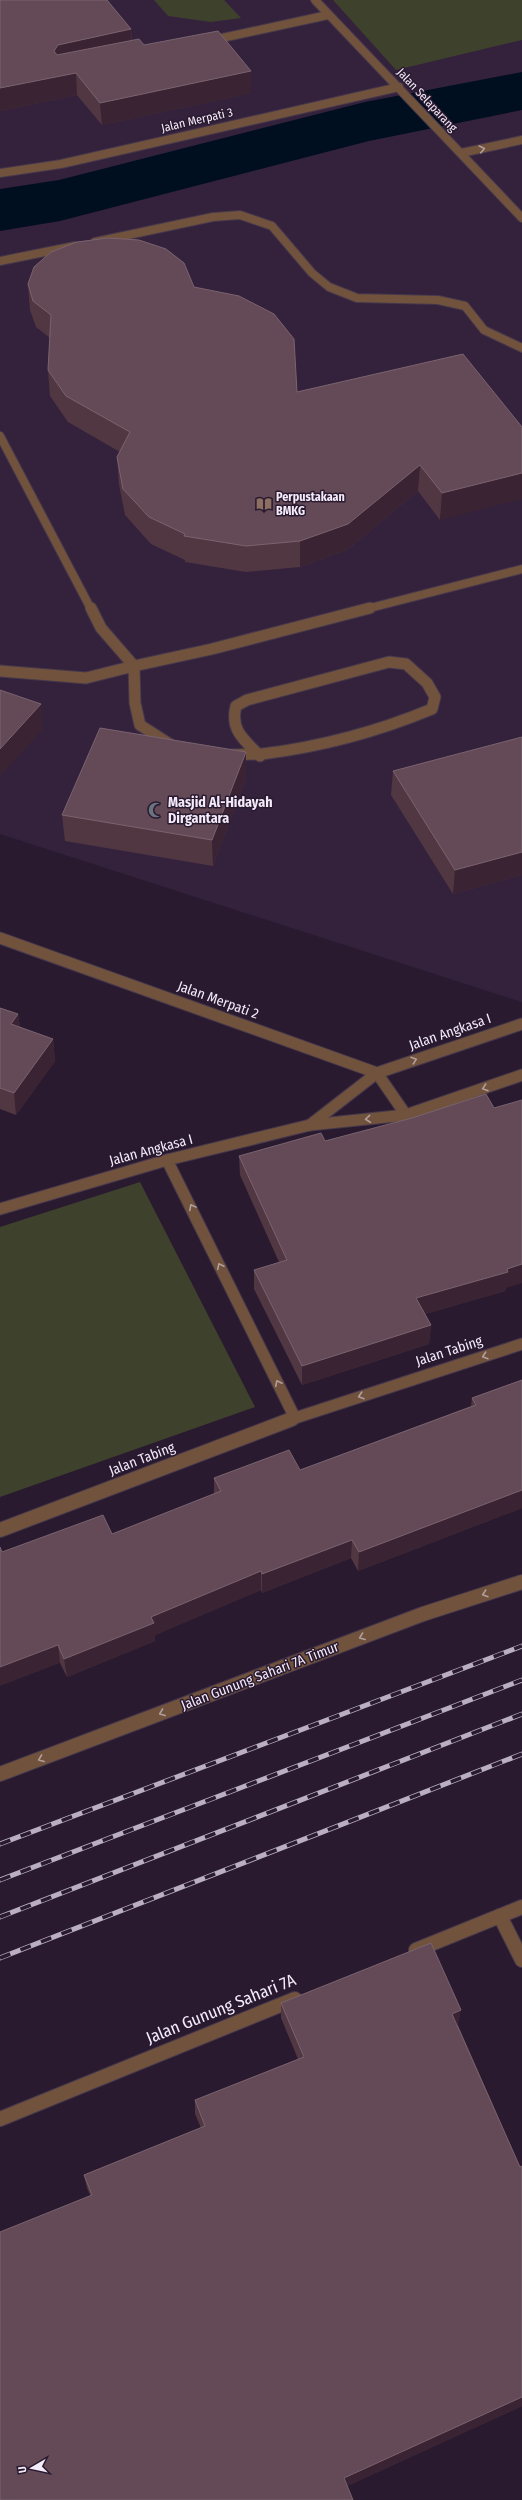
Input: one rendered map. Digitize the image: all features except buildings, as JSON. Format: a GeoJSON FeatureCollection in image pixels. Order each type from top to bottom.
{"type":"FeatureCollection","features":[{"type":"Feature","properties":{"kind":"street","name":"Jalan Selaparang"},"geometry":{"type":"LineString","coordinates":[[314,0],[399,87],[522,218]]}},
{"type":"Feature","properties":{"kind":"street"},"geometry":{"type":"LineString","coordinates":[[201,42],[328,15]]}},
{"type":"Feature","properties":{"kind":"street","name":"Jalan Merpati 3"},"geometry":{"type":"LineString","coordinates":[[0,173],[61,164],[399,87]]}},
{"type":"Feature","properties":{"kind":"street"},"geometry":{"type":"LineString","coordinates":[[461,153],[522,140]]}},
{"type":"Feature","properties":{"kind":"street"},"geometry":{"type":"LineString","coordinates":[[0,261],[213,217],[240,215],[272,226],[312,273],[329,287],[357,298],[438,300],[465,306],[484,330],[522,348]]}},
{"type":"Feature","properties":{"kind":"street"},"geometry":{"type":"LineString","coordinates":[[0,436],[101,628],[134,666],[135,702],[140,725],[171,745],[179,747]]}},
{"type":"Feature","properties":{"kind":"street"},"geometry":{"type":"LineString","coordinates":[[0,671],[86,678],[212,649],[522,569]]}},
{"type":"Feature","properties":{"kind":"street"},"geometry":{"type":"LineString","coordinates":[[218,754],[260,756],[302,748],[409,719],[432,709],[435,697],[426,683],[406,664],[389,662],[247,700],[236,706],[232,718],[236,731],[260,756]]}},
{"type":"Feature","properties":{"kind":"street","name":"Jalan Merpati 2"},"geometry":{"type":"LineString","coordinates":[[0,938],[377,1073]]}},
{"type":"Feature","properties":{"kind":"street","name":"Jalan Angkasa I"},"geometry":{"type":"LineString","coordinates":[[310,1125],[377,1073],[522,1024]]}},
{"type":"Feature","properties":{"kind":"street"},"geometry":{"type":"LineString","coordinates":[[377,1073],[406,1114]]}},
{"type":"Feature","properties":{"kind":"street","name":"Jalan Angkasa I"},"geometry":{"type":"LineString","coordinates":[[0,1209],[167,1160],[310,1125],[406,1114],[522,1075]]}},
{"type":"Feature","properties":{"kind":"street"},"geometry":{"type":"LineString","coordinates":[[167,1160],[295,1418]]}},
{"type":"Feature","properties":{"kind":"street","name":"Jalan Tabing"},"geometry":{"type":"LineString","coordinates":[[0,1530],[295,1418],[522,1344]]}},
{"type":"Feature","properties":{"kind":"street","name":"Jalan Gunung Sahari 7A Timur"},"geometry":{"type":"LineString","coordinates":[[0,1774],[423,1614],[522,1582]]}},
{"type":"Feature","properties":{"kind":"street"},"geometry":{"type":"LineString","coordinates":[[404,1955],[522,1907]]}},
{"type":"Feature","properties":{"kind":"street"},"geometry":{"type":"LineString","coordinates":[[500,1916],[522,1960]]}},
{"type":"Feature","properties":{"kind":"street","name":"Jalan Gunung Sahari 7A"},"geometry":{"type":"LineString","coordinates":[[0,2119],[309,1994]]}},
{"type":"Feature","properties":{"kind":"shaded area"},"geometry":{"type":"Polygon","coordinates":[[[0,0],[522,0],[522,1002],[0,834],[0,0]]]}},
{"type":"Feature","properties":{"kind":"green space"},"geometry":{"type":"Polygon","coordinates":[[[154,0],[224,0],[241,18],[211,22],[168,16],[154,0]]]}},
{"type":"Feature","properties":{"kind":"green space"},"geometry":{"type":"Polygon","coordinates":[[[333,0],[522,0],[522,40],[396,70],[333,0]]]}},
{"type":"Feature","properties":{"kind":"green space"},"geometry":{"type":"Polygon","coordinates":[[[140,1182],[255,1407],[0,1497],[0,1227],[140,1182]]]}},
{"type":"Feature","properties":{"kind":"waterway"},"geometry":{"type":"LineString","coordinates":[[0,210],[60,200],[365,122],[522,91]]}},
{"type":"Feature","properties":{"kind":"railway"},"geometry":{"type":"LineString","coordinates":[[0,1844],[522,1646]]}},
{"type":"Feature","properties":{"kind":"railway"},"geometry":{"type":"LineString","coordinates":[[0,1880],[522,1680]]}},
{"type":"Feature","properties":{"kind":"railway"},"geometry":{"type":"LineString","coordinates":[[0,1917],[522,1714]]}},
{"type":"Feature","properties":{"kind":"railway"},"geometry":{"type":"LineString","coordinates":[[0,1958],[522,1754]]}},
{"type":"Feature","properties":{"kind":"place","name":"Perpustakaan BMKG"},"geometry":{"type":"Point","coordinates":[264,504]}},
{"type":"Feature","properties":{"kind":"place","name":"Masjid Al-Hidayah Dirgantara"},"geometry":{"type":"Point","coordinates":[156,810]}}]}
